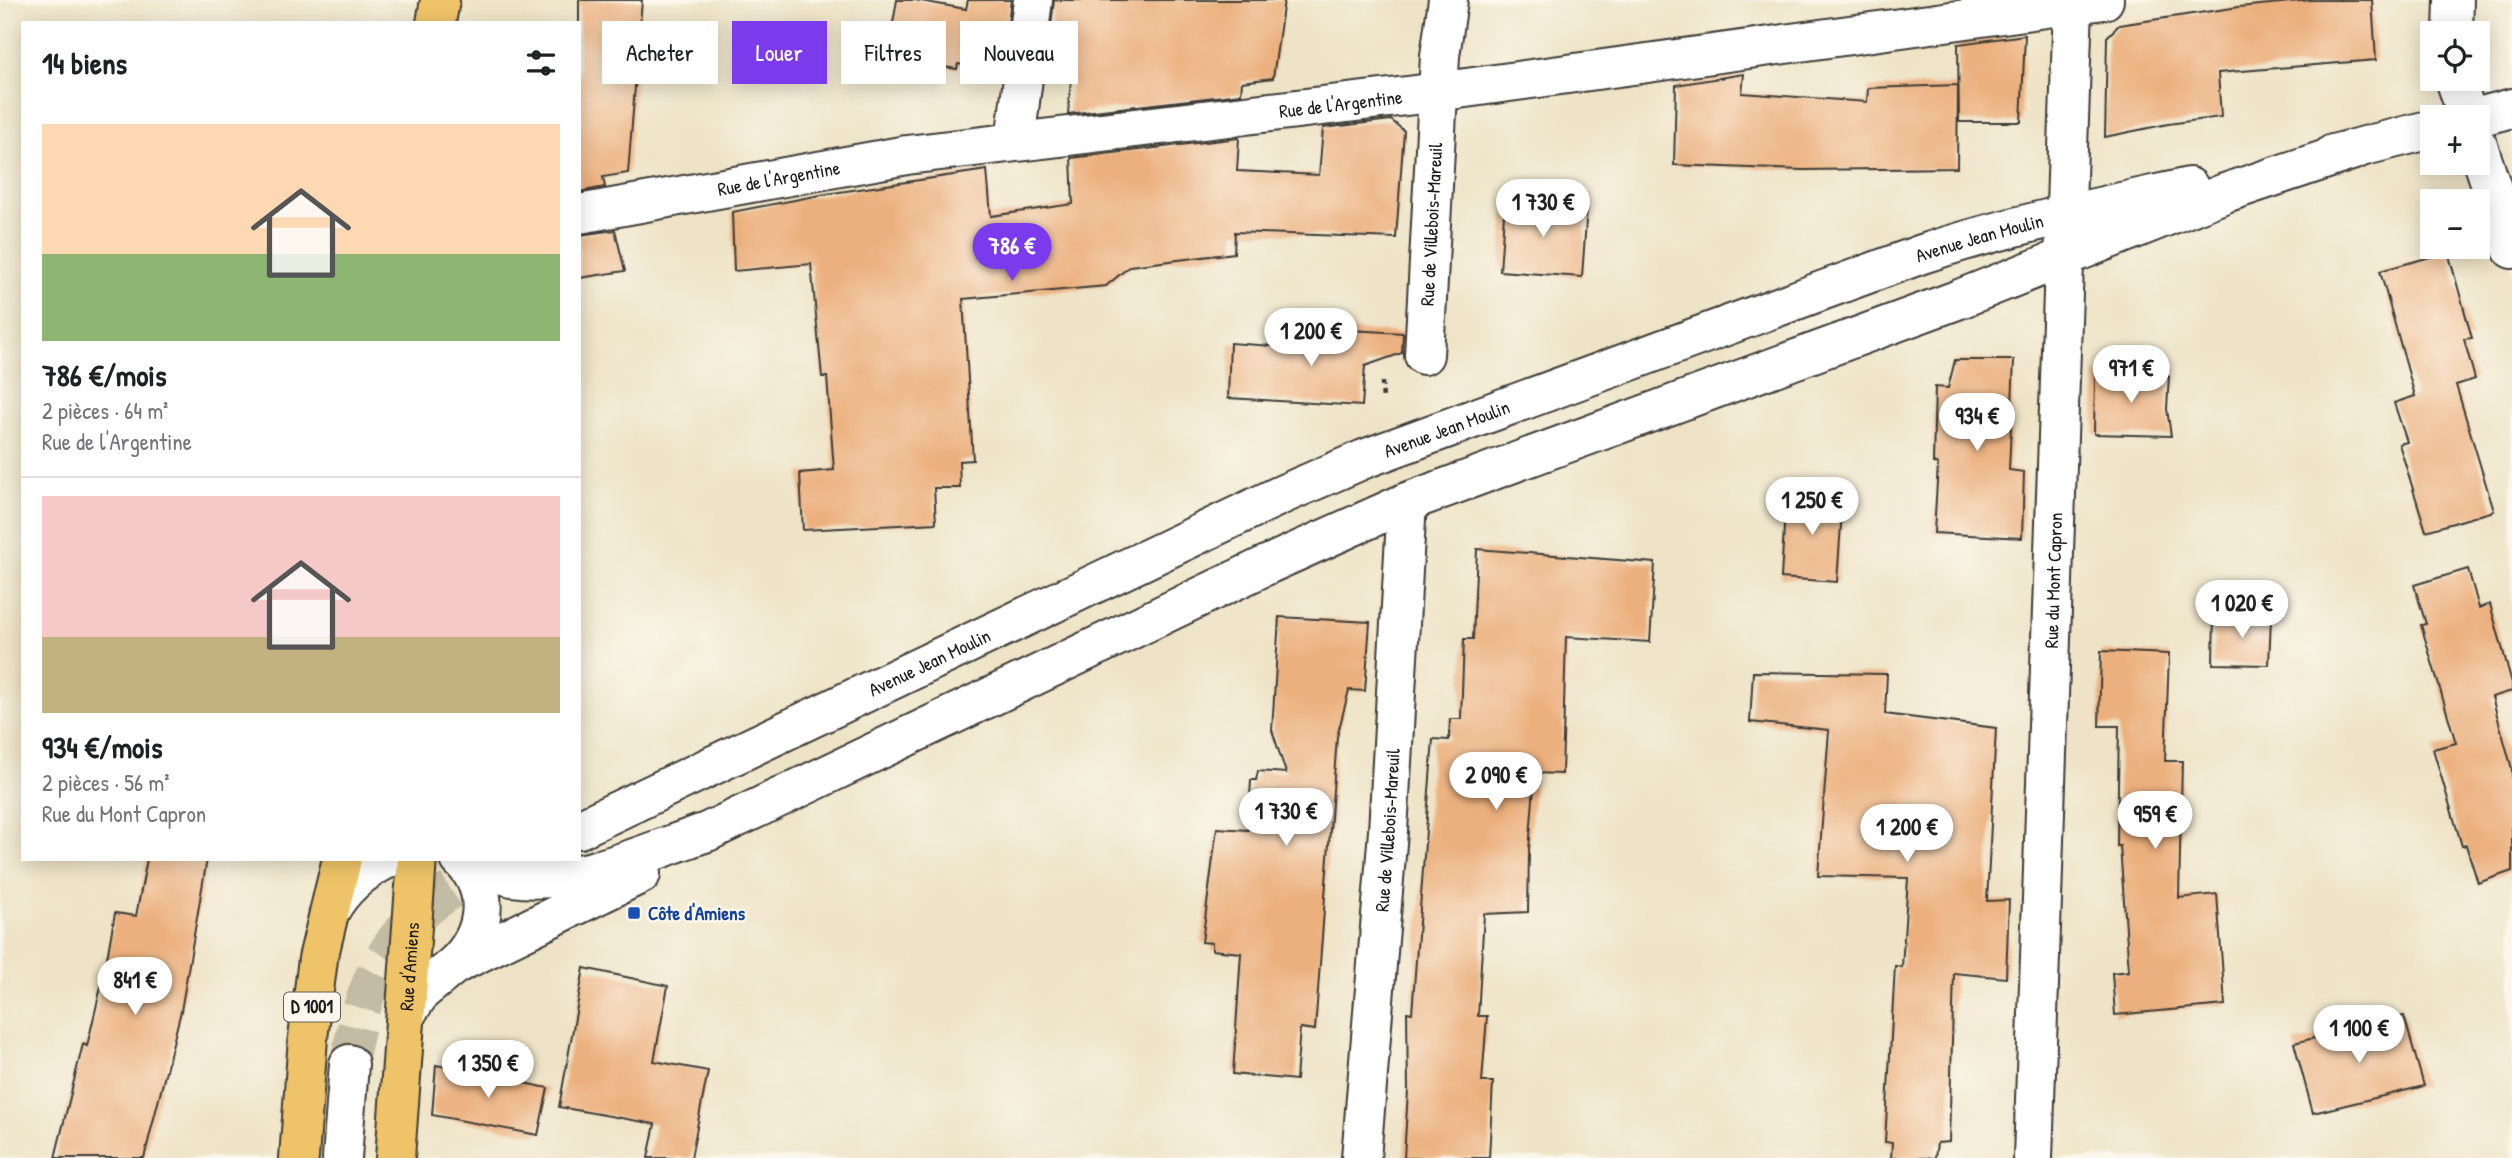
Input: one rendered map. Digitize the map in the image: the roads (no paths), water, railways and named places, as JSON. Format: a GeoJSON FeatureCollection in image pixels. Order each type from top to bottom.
{"type":"FeatureCollection","features":[{"type":"Feature","properties":{"kind":"main road"},"geometry":{"type":"LineString","coordinates":[[436,21],[440,0]]}},
{"type":"Feature","properties":{"kind":"main road"},"geometry":{"type":"LineString","coordinates":[[464,0],[464,21]]}},
{"type":"Feature","properties":{"kind":"main road","name":"D 1001"},"geometry":{"type":"LineString","coordinates":[[299,1158],[318,959],[342,861]]}},
{"type":"Feature","properties":{"kind":"main road","name":"Rue d'Amiens"},"geometry":{"type":"LineString","coordinates":[[395,1158],[417,861]]}},
{"type":"Feature","properties":{"kind":"street"},"geometry":{"type":"LineString","coordinates":[[1015,141],[1033,0]]}},
{"type":"Feature","properties":{"kind":"street","name":"Rue de Villebois-Mareuil"},"geometry":{"type":"LineString","coordinates":[[1424,355],[1438,92],[1448,0]]}},
{"type":"Feature","properties":{"kind":"street"},"geometry":{"type":"LineString","coordinates":[[2453,21],[2454,0]]}},
{"type":"Feature","properties":{"kind":"street","name":"Rue de l'Argentine"},"geometry":{"type":"LineString","coordinates":[[581,214],[853,164],[1015,141],[1438,92],[2096,1]]}},
{"type":"Feature","properties":{"kind":"street","name":"Rue du Mont Capron"},"geometry":{"type":"LineString","coordinates":[[2033,1158],[2066,214],[2096,1]]}},
{"type":"Feature","properties":{"kind":"street"},"geometry":{"type":"LineString","coordinates":[[2490,114],[2512,108]]}},
{"type":"Feature","properties":{"kind":"street","name":"Avenue Jean Moulin"},"geometry":{"type":"LineString","coordinates":[[581,828],[1321,477],[1387,450],[1976,236],[2420,132]]}},
{"type":"Feature","properties":{"kind":"street","name":"Avenue Jean Moulin"},"geometry":{"type":"LineString","coordinates":[[472,861],[510,877],[556,878],[610,865],[707,832],[1269,564],[1407,502],[1957,300],[2225,193],[2357,149]]}},
{"type":"Feature","properties":{"kind":"street"},"geometry":{"type":"LineString","coordinates":[[2488,175],[2512,249]]}},
{"type":"Feature","properties":{"kind":"street","name":"Rue de Villebois-Mareuil"},"geometry":{"type":"LineString","coordinates":[[1361,1158],[1388,831],[1407,502]]}},
{"type":"Feature","properties":{"kind":"street","name":"Avenue Jean Moulin"},"geometry":{"type":"LineString","coordinates":[[406,1014],[421,992],[454,965],[649,870],[707,832]]}},
{"type":"Feature","properties":{"kind":"street"},"geometry":{"type":"LineString","coordinates":[[330,911],[345,889],[358,877],[384,861]]}},
{"type":"Feature","properties":{"kind":"street"},"geometry":{"type":"LineString","coordinates":[[454,965],[468,952],[481,921],[476,882],[461,861]]}},
{"type":"Feature","properties":{"kind":"street"},"geometry":{"type":"LineString","coordinates":[[342,1158],[349,1064]]}},
{"type":"Feature","properties":{"kind":"tunnel"},"geometry":{"type":"LineString","coordinates":[[349,1064],[367,994],[380,965],[396,940],[416,918],[440,898],[503,863]]}},
{"type":"Feature","properties":{"kind":"place","name":"Côte d'Amiens"},"geometry":{"type":"Point","coordinates":[634,913]}}]}
